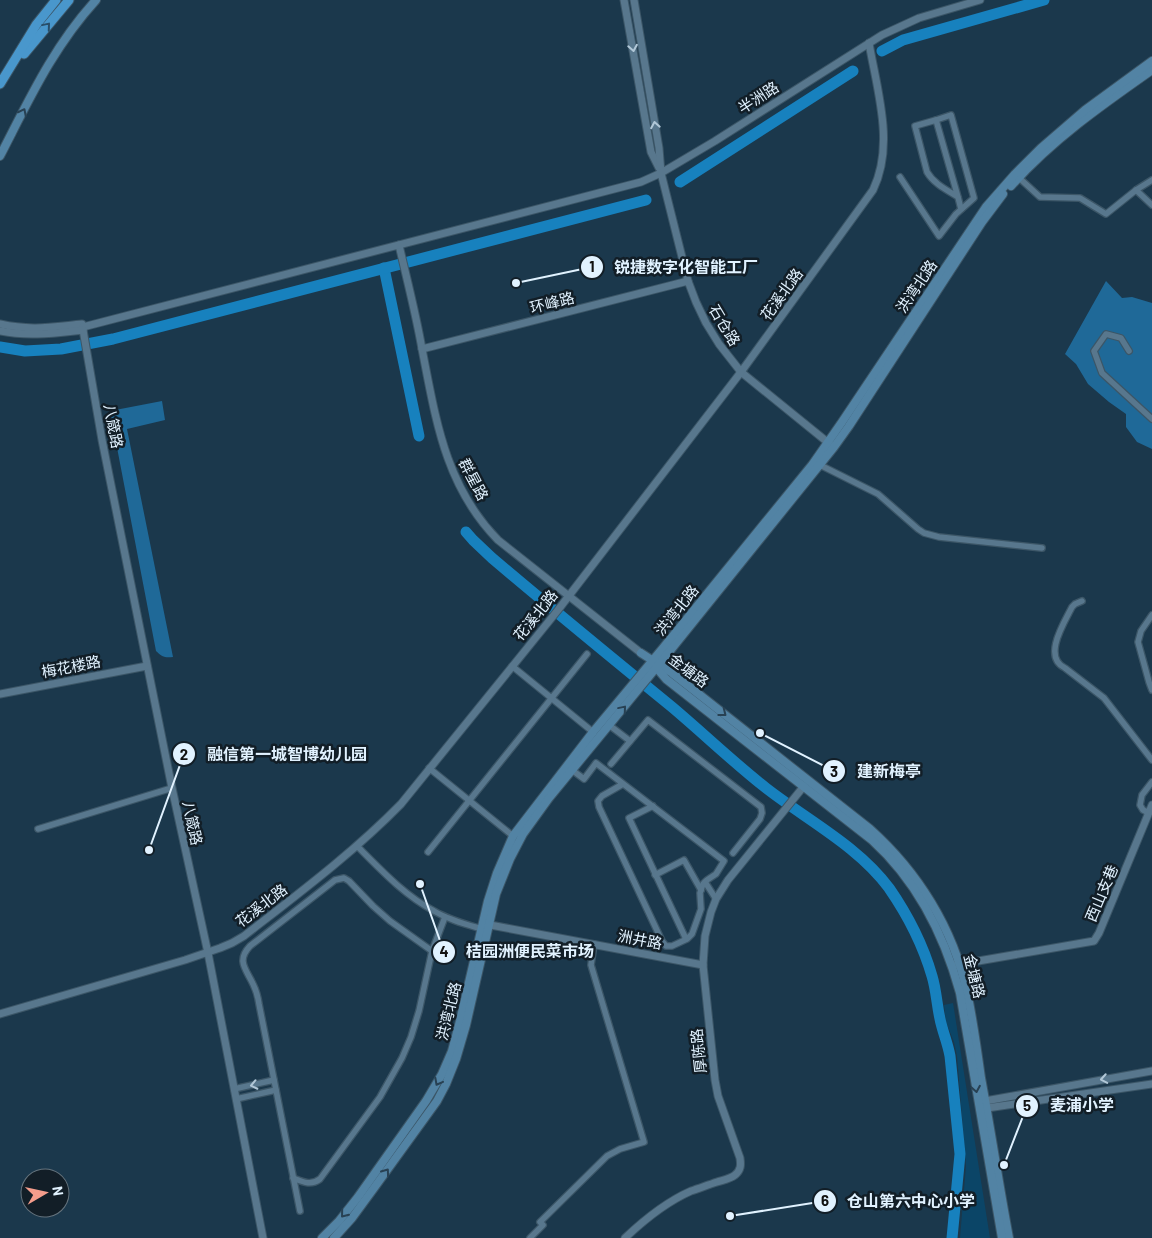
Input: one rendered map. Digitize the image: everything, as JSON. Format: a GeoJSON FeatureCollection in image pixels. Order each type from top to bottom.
{"type":"FeatureCollection","features":[{"type":"Feature","properties":{"kind":"highway"},"geometry":{"type":"LineString","coordinates":[[2,81],[36,25],[56,0]]}},
{"type":"Feature","properties":{"kind":"highway"},"geometry":{"type":"LineString","coordinates":[[2,81],[68,0]]}},
{"type":"Feature","properties":{"kind":"main road"},"geometry":{"type":"LineString","coordinates":[[0,156],[47,66],[74,26],[96,0]]}},
{"type":"Feature","properties":{"kind":"main road","name":"洪湾北路"},"geometry":{"type":"LineString","coordinates":[[655,663],[820,465],[831,444],[986,207],[1017,176],[1041,148],[1085,110],[1152,61]]}},
{"type":"Feature","properties":{"kind":"main road","name":"洪湾北路"},"geometry":{"type":"LineString","coordinates":[[1017,176],[1076,125],[1152,70]]}},
{"type":"Feature","properties":{"kind":"main road","name":"洪湾北路"},"geometry":{"type":"LineString","coordinates":[[334,1238],[374,1188],[437,1101],[446,1084],[466,1025],[488,901],[497,873],[513,836],[594,732],[642,679],[831,444]]}},
{"type":"Feature","properties":{"kind":"main road","name":"金塘路"},"geometry":{"type":"LineString","coordinates":[[642,653],[857,818],[886,844],[924,890],[954,948],[976,1094],[1002,1238]]}},
{"type":"Feature","properties":{"kind":"main road","name":"金塘路"},"geometry":{"type":"LineString","coordinates":[[655,663],[666,679],[872,840],[902,871],[914,888],[956,965],[967,992],[1009,1238]]}},
{"type":"Feature","properties":{"kind":"main road","name":"洪湾北路"},"geometry":{"type":"LineString","coordinates":[[322,1238],[339,1221],[358,1197],[437,1083],[456,1039],[484,926],[503,874],[516,846],[539,812],[609,725],[636,686]]}},
{"type":"Feature","properties":{"kind":"street","name":"石仓路"},"geometry":{"type":"LineString","coordinates":[[624,0],[651,152],[661,173]]}},
{"type":"Feature","properties":{"kind":"street","name":"石仓路"},"geometry":{"type":"LineString","coordinates":[[634,0],[659,148],[661,173],[688,281],[696,302],[722,349],[741,372],[831,444]]}},
{"type":"Feature","properties":{"kind":"street","name":"半洲路"},"geometry":{"type":"LineString","coordinates":[[82,327],[641,182],[661,173],[715,141],[882,35],[919,18],[980,0]]}},
{"type":"Feature","properties":{"kind":"street","name":"花溪北路"},"geometry":{"type":"LineString","coordinates":[[0,1014],[208,953],[238,940],[299,894],[357,846],[401,804],[558,610],[741,372],[869,197],[877,182],[884,136],[869,43]]}},
{"type":"Feature","properties":{"kind":"street"},"geometry":{"type":"LineString","coordinates":[[900,177],[939,236],[950,220],[974,198],[951,115],[915,126],[930,177],[958,197]]}},
{"type":"Feature","properties":{"kind":"street"},"geometry":{"type":"LineString","coordinates":[[936,120],[961,209]]}},
{"type":"Feature","properties":{"kind":"street"},"geometry":{"type":"LineString","coordinates":[[1017,176],[1040,197],[1080,198],[1106,214],[1152,180]]}},
{"type":"Feature","properties":{"kind":"street"},"geometry":{"type":"LineString","coordinates":[[1136,190],[1152,205]]}},
{"type":"Feature","properties":{"kind":"street","name":"群星路"},"geometry":{"type":"LineString","coordinates":[[399,245],[441,439],[454,476],[465,496],[498,540],[521,560],[569,595],[642,653]]}},
{"type":"Feature","properties":{"kind":"street","name":"环峰路"},"geometry":{"type":"LineString","coordinates":[[422,350],[688,281]]}},
{"type":"Feature","properties":{"kind":"street"},"geometry":{"type":"LineString","coordinates":[[0,324],[35,329],[82,327]]}},
{"type":"Feature","properties":{"kind":"street"},"geometry":{"type":"LineString","coordinates":[[0,331],[29,335],[48,334],[82,327]]}},
{"type":"Feature","properties":{"kind":"street","name":"八箴路"},"geometry":{"type":"LineString","coordinates":[[82,327],[102,440],[172,788],[208,953],[263,1238]]}},
{"type":"Feature","properties":{"kind":"street"},"geometry":{"type":"LineString","coordinates":[[1129,351],[1121,338],[1106,334],[1094,351],[1102,373],[1152,419]]}},
{"type":"Feature","properties":{"kind":"street"},"geometry":{"type":"LineString","coordinates":[[820,465],[878,494],[924,533],[939,537],[1042,548]]}},
{"type":"Feature","properties":{"kind":"street"},"geometry":{"type":"LineString","coordinates":[[1082,601],[1072,607],[1056,638],[1056,660],[1060,666],[1104,698],[1152,760]]}},
{"type":"Feature","properties":{"kind":"street"},"geometry":{"type":"LineString","coordinates":[[1152,615],[1141,631],[1138,642],[1152,690]]}},
{"type":"Feature","properties":{"kind":"street"},"geometry":{"type":"LineString","coordinates":[[428,852],[587,654]]}},
{"type":"Feature","properties":{"kind":"street","name":"梅花楼路"},"geometry":{"type":"LineString","coordinates":[[0,694],[147,666]]}},
{"type":"Feature","properties":{"kind":"street"},"geometry":{"type":"LineString","coordinates":[[512,666],[594,732]]}},
{"type":"Feature","properties":{"kind":"street"},"geometry":{"type":"LineString","coordinates":[[611,764],[648,720],[759,805],[762,813],[760,819],[733,853]]}},
{"type":"Feature","properties":{"kind":"street"},"geometry":{"type":"LineString","coordinates":[[609,725],[630,741]]}},
{"type":"Feature","properties":{"kind":"street"},"geometry":{"type":"LineString","coordinates":[[572,770],[584,779],[596,763],[724,861],[716,874],[705,882],[701,890],[701,908],[693,932],[686,939],[669,946],[663,944],[599,807],[598,801],[602,796],[623,784]]}},
{"type":"Feature","properties":{"kind":"street"},"geometry":{"type":"LineString","coordinates":[[430,768],[513,836]]}},
{"type":"Feature","properties":{"kind":"street"},"geometry":{"type":"LineString","coordinates":[[1149,813],[1143,810],[1140,805],[1142,795],[1152,782]]}},
{"type":"Feature","properties":{"kind":"street","name":"厚陈路"},"geometry":{"type":"LineString","coordinates":[[625,1238],[654,1213],[677,1198],[698,1188],[732,1177],[740,1169],[740,1158],[716,1088],[703,965],[708,924],[716,899],[732,875],[804,786]]}},
{"type":"Feature","properties":{"kind":"street"},"geometry":{"type":"LineString","coordinates":[[38,829],[172,788]]}},
{"type":"Feature","properties":{"kind":"street","name":"西山支巷"},"geometry":{"type":"LineString","coordinates":[[956,965],[1094,941],[1152,805]]}},
{"type":"Feature","properties":{"kind":"street"},"geometry":{"type":"LineString","coordinates":[[652,806],[629,818],[686,939]]}},
{"type":"Feature","properties":{"kind":"street"},"geometry":{"type":"LineString","coordinates":[[357,846],[401,888],[427,908],[445,916],[484,926]]}},
{"type":"Feature","properties":{"kind":"street"},"geometry":{"type":"LineString","coordinates":[[655,874],[684,860],[701,890]]}},
{"type":"Feature","properties":{"kind":"street"},"geometry":{"type":"LineString","coordinates":[[300,1211],[258,998],[244,968],[243,957],[246,951],[306,902],[335,880],[341,878],[347,879],[382,914],[432,952]]}},
{"type":"Feature","properties":{"kind":"street"},"geometry":{"type":"LineString","coordinates":[[705,882],[716,899]]}},
{"type":"Feature","properties":{"kind":"street"},"geometry":{"type":"LineString","coordinates":[[299,894],[306,902]]}},
{"type":"Feature","properties":{"kind":"street"},"geometry":{"type":"LineString","coordinates":[[291,900],[298,909]]}},
{"type":"Feature","properties":{"kind":"street"},"geometry":{"type":"LineString","coordinates":[[293,1178],[310,1183],[318,1181],[380,1097],[402,1058],[411,1036],[422,1001],[432,952],[445,916]]}},
{"type":"Feature","properties":{"kind":"street","name":"洲井路"},"geometry":{"type":"LineString","coordinates":[[484,926],[594,944],[703,965]]}},
{"type":"Feature","properties":{"kind":"street"},"geometry":{"type":"LineString","coordinates":[[530,1238],[543,1225],[540,1222],[607,1156],[620,1149],[644,1142],[591,964],[594,944]]}},
{"type":"Feature","properties":{"kind":"street"},"geometry":{"type":"LineString","coordinates":[[986,1105],[1152,1071]]}},
{"type":"Feature","properties":{"kind":"street"},"geometry":{"type":"LineString","coordinates":[[234,1089],[274,1080]]}},
{"type":"Feature","properties":{"kind":"street"},"geometry":{"type":"LineString","coordinates":[[986,1105],[1152,1084]]}},
{"type":"Feature","properties":{"kind":"street"},"geometry":{"type":"LineString","coordinates":[[236,1099],[276,1090]]}},
{"type":"Feature","properties":{"kind":"shaded area"},"geometry":{"type":"Polygon","coordinates":[[[1106,281],[1122,298],[1132,297],[1152,303],[1152,449],[1137,442],[1126,427],[1126,414],[1088,384],[1076,364],[1065,354],[1106,281]]]}},
{"type":"Feature","properties":{"kind":"shaded area"},"geometry":{"type":"Polygon","coordinates":[[[162,401],[165,420],[127,429],[173,657],[164,657],[156,651],[110,411],[162,401]]]}},
{"type":"Feature","properties":{"kind":"shaded area"},"geometry":{"type":"Polygon","coordinates":[[[953,1003],[990,1238],[960,1238],[966,1166],[957,1056],[946,1022],[944,1005],[953,1003]]]}},
{"type":"Feature","properties":{"kind":"waterway"},"geometry":{"type":"LineString","coordinates":[[882,51],[903,40],[1044,0]]}},
{"type":"Feature","properties":{"kind":"waterway"},"geometry":{"type":"LineString","coordinates":[[680,182],[853,71]]}},
{"type":"Feature","properties":{"kind":"waterway"},"geometry":{"type":"LineString","coordinates":[[0,347],[25,351],[61,349],[113,339],[646,200]]}},
{"type":"Feature","properties":{"kind":"waterway"},"geometry":{"type":"LineString","coordinates":[[384,268],[419,436]]}},
{"type":"Feature","properties":{"kind":"waterway"},"geometry":{"type":"LineString","coordinates":[[466,532],[492,558],[672,707],[754,778],[847,846],[889,888],[914,930],[928,964],[934,982],[940,1021],[950,1056],[960,1154],[952,1238]]}},
{"type":"Feature","properties":{"kind":"place","name":"锐捷数字化智能工厂"},"geometry":{"type":"Point","coordinates":[516,283]}},
{"type":"Feature","properties":{"kind":"place","name":"建新梅亭"},"geometry":{"type":"Point","coordinates":[760,733]}},
{"type":"Feature","properties":{"kind":"place","name":"融信第一城智博幼儿园"},"geometry":{"type":"Point","coordinates":[149,850]}},
{"type":"Feature","properties":{"kind":"place","name":"桔园洲便民菜市场"},"geometry":{"type":"Point","coordinates":[420,884]}},
{"type":"Feature","properties":{"kind":"place","name":"麦浦小学"},"geometry":{"type":"Point","coordinates":[1004,1165]}},
{"type":"Feature","properties":{"kind":"place","name":"仓山第六中心小学"},"geometry":{"type":"Point","coordinates":[730,1216]}}]}
